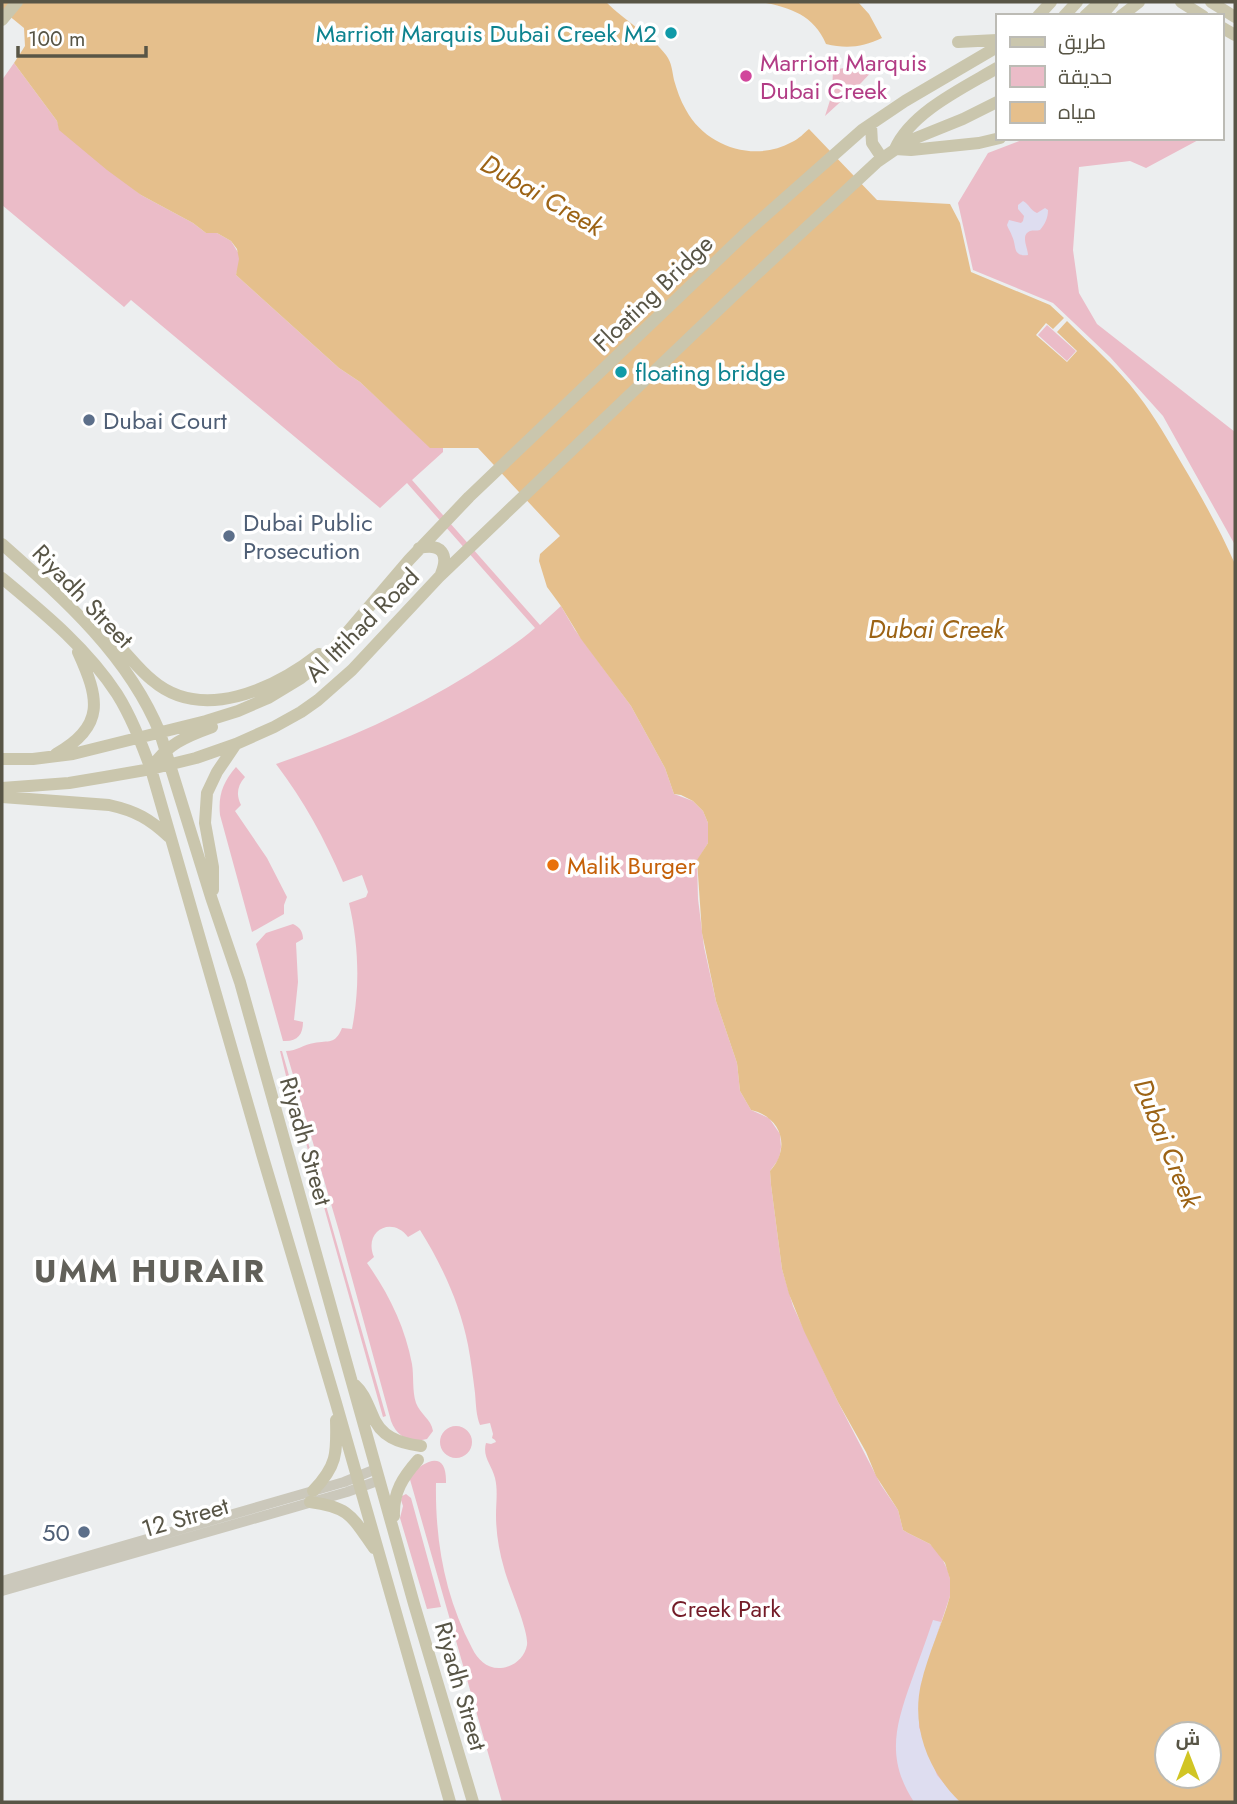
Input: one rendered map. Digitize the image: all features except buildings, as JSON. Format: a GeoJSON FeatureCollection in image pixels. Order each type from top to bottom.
{"type":"FeatureCollection","features":[{"type":"Feature","properties":{"kind":"main road"},"geometry":{"type":"LineString","coordinates":[[2,20],[17,2]]}},
{"type":"Feature","properties":{"kind":"main road"},"geometry":{"type":"LineString","coordinates":[[1086,14],[1100,2]]}},
{"type":"Feature","properties":{"kind":"main road"},"geometry":{"type":"LineString","coordinates":[[1124,14],[1139,2]]}},
{"type":"Feature","properties":{"kind":"main road"},"geometry":{"type":"LineString","coordinates":[[1181,2],[1200,14]]}},
{"type":"Feature","properties":{"kind":"main road"},"geometry":{"type":"LineString","coordinates":[[1211,2],[1235,17]]}},
{"type":"Feature","properties":{"kind":"main road"},"geometry":{"type":"LineString","coordinates":[[958,42],[996,40]]}},
{"type":"Feature","properties":{"kind":"main road"},"geometry":{"type":"LineString","coordinates":[[996,48],[905,101],[871,125],[872,143],[883,158],[906,142],[996,102]]}},
{"type":"Feature","properties":{"kind":"main road"},"geometry":{"type":"LineString","coordinates":[[895,149],[905,131],[936,105],[996,69]]}},
{"type":"Feature","properties":{"kind":"main road","name":"Floating Bridge"},"geometry":{"type":"LineString","coordinates":[[469,497],[748,231],[846,143],[871,125]]}},
{"type":"Feature","properties":{"kind":"main road"},"geometry":{"type":"LineString","coordinates":[[895,149],[921,149],[996,139]]}},
{"type":"Feature","properties":{"kind":"main road","name":"Al Ittihad Road"},"geometry":{"type":"LineString","coordinates":[[2,788],[69,783],[151,769],[196,758],[274,727],[318,700],[352,670],[439,577],[494,524],[734,295],[883,158]]}},
{"type":"Feature","properties":{"kind":"main road","name":"Al Ittihad Road"},"geometry":{"type":"LineString","coordinates":[[2,759],[73,754],[206,721],[268,698],[319,664],[419,548],[469,497]]}},
{"type":"Feature","properties":{"kind":"main road","name":"Riyadh Street"},"geometry":{"type":"LineString","coordinates":[[2,544],[89,625],[134,682],[160,733],[240,982],[473,1802]]}},
{"type":"Feature","properties":{"kind":"main road"},"geometry":{"type":"LineString","coordinates":[[419,548],[430,546],[441,551],[445,564],[439,577]]}},
{"type":"Feature","properties":{"kind":"main road","name":"Riyadh Street"},"geometry":{"type":"LineString","coordinates":[[2,578],[72,639],[93,662],[117,694],[133,722],[151,769],[450,1802]]}},
{"type":"Feature","properties":{"kind":"main road"},"geometry":{"type":"LineString","coordinates":[[89,625],[118,644],[149,678],[160,686],[177,695],[203,700],[244,695],[276,681],[313,659],[347,633]]}},
{"type":"Feature","properties":{"kind":"main road"},"geometry":{"type":"LineString","coordinates":[[44,758],[67,747],[86,730],[92,719],[94,707],[91,681],[72,639]]}},
{"type":"Feature","properties":{"kind":"main road"},"geometry":{"type":"LineString","coordinates":[[151,769],[166,750],[189,736],[250,712],[268,698]]}},
{"type":"Feature","properties":{"kind":"main road"},"geometry":{"type":"LineString","coordinates":[[133,722],[144,724],[153,715]]}},
{"type":"Feature","properties":{"kind":"main road"},"geometry":{"type":"LineString","coordinates":[[211,897],[213,867],[205,823],[207,793],[236,744]]}},
{"type":"Feature","properties":{"kind":"main road"},"geometry":{"type":"LineString","coordinates":[[156,789],[163,778],[175,780]]}},
{"type":"Feature","properties":{"kind":"main road"},"geometry":{"type":"LineString","coordinates":[[2,797],[109,805],[127,809],[143,816],[169,837]]}},
{"type":"Feature","properties":{"kind":"main road"},"geometry":{"type":"LineString","coordinates":[[353,1383],[365,1396],[376,1424],[385,1434],[400,1443],[421,1446]]}},
{"type":"Feature","properties":{"kind":"main road"},"geometry":{"type":"LineString","coordinates":[[336,1403],[335,1455],[329,1473],[311,1497],[345,1511],[359,1525],[379,1556]]}},
{"type":"Feature","properties":{"kind":"main road"},"geometry":{"type":"LineString","coordinates":[[395,1534],[394,1504],[397,1490],[418,1460]]}},
{"type":"Feature","properties":{"kind":"main road"},"geometry":{"type":"LineString","coordinates":[[367,1467],[378,1474],[372,1486],[367,1488],[358,1481],[360,1468],[367,1467]]}},
{"type":"Feature","properties":{"kind":"street","name":"12 Street"},"geometry":{"type":"LineString","coordinates":[[2,1591],[358,1481]]}},
{"type":"Feature","properties":{"kind":"street","name":"12 Street"},"geometry":{"type":"LineString","coordinates":[[2,1581],[311,1497]]}},
{"type":"Feature","properties":{"kind":"green space","name":"Creek Park"},"geometry":{"type":"Polygon","coordinates":[[[14,63],[59,127],[141,195],[206,233],[217,233],[231,241],[239,254],[236,275],[339,368],[360,382],[430,447],[443,447],[443,452],[412,480],[540,625],[561,606],[575,630],[631,706],[665,768],[674,794],[693,801],[703,811],[708,823],[708,843],[697,861],[704,947],[716,1001],[737,1063],[740,1091],[751,1110],[769,1118],[780,1134],[780,1154],[770,1171],[771,1185],[782,1269],[793,1306],[838,1402],[881,1485],[898,1510],[903,1530],[930,1544],[941,1556],[948,1571],[950,1596],[921,1683],[952,1795],[960,1802],[502,1802],[409,1476],[428,1462],[439,1462],[443,1465],[446,1483],[436,1483],[436,1505],[448,1589],[463,1629],[480,1660],[496,1668],[510,1666],[524,1654],[527,1638],[506,1576],[498,1542],[496,1483],[485,1448],[486,1443],[496,1442],[492,1438],[490,1423],[480,1425],[465,1330],[436,1257],[420,1230],[408,1237],[394,1227],[387,1227],[375,1234],[372,1240],[374,1257],[367,1263],[389,1299],[400,1324],[412,1364],[416,1403],[433,1431],[427,1439],[405,1438],[391,1421],[286,1051],[331,1041],[342,1028],[352,1029],[357,966],[349,903],[366,897],[368,892],[362,875],[343,882],[313,821],[276,764],[326,746],[424,701],[487,663],[535,628],[407,483],[380,508],[131,300],[124,307],[2,205],[2,80],[14,63]]]}},
{"type":"Feature","properties":{"kind":"green space"},"geometry":{"type":"Polygon","coordinates":[[[866,64],[878,65],[825,116],[832,94],[833,70],[866,64]]]}},
{"type":"Feature","properties":{"kind":"green space"},"geometry":{"type":"Polygon","coordinates":[[[1022,140],[1198,140],[1146,168],[1130,161],[1079,167],[1073,250],[1079,293],[1097,324],[1235,432],[1235,545],[1163,416],[1110,357],[1053,303],[973,270],[958,203],[988,153],[1022,140]]]}},
{"type":"Feature","properties":{"kind":"green space"},"geometry":{"type":"Polygon","coordinates":[[[1047,325],[1076,351],[1067,361],[1038,335],[1047,325]]]}},
{"type":"Feature","properties":{"kind":"green space"},"geometry":{"type":"Polygon","coordinates":[[[236,767],[245,777],[238,791],[241,805],[235,811],[267,858],[287,897],[284,914],[252,932],[220,815],[222,789],[236,767]]]}},
{"type":"Feature","properties":{"kind":"green space"},"geometry":{"type":"Polygon","coordinates":[[[293,924],[303,936],[303,939],[296,943],[298,982],[294,1020],[303,1022],[303,1027],[295,1039],[283,1041],[256,944],[266,933],[293,924]]]}},
{"type":"Feature","properties":{"kind":"green space"},"geometry":{"type":"Polygon","coordinates":[[[280,1051],[386,1416],[383,1417],[299,1118],[294,1118],[284,1082],[287,1080],[280,1051]]]}},
{"type":"Feature","properties":{"kind":"green space"},"geometry":{"type":"Polygon","coordinates":[[[456,1426],[467,1431],[472,1442],[467,1453],[456,1458],[445,1453],[440,1442],[445,1431],[456,1426]]]}},
{"type":"Feature","properties":{"kind":"green space"},"geometry":{"type":"Polygon","coordinates":[[[406,1494],[411,1498],[441,1607],[427,1609],[400,1518],[402,1496],[406,1494]]]}},
{"type":"Feature","properties":{"kind":"sand"},"geometry":{"type":"Polygon","coordinates":[[[1023,201],[1037,213],[1045,208],[1048,210],[1046,221],[1040,230],[1030,231],[1025,235],[1028,255],[1017,253],[1007,225],[1009,220],[1021,223],[1023,221],[1024,216],[1018,205],[1023,201]]]}},
{"type":"Feature","properties":{"kind":"sand"},"geometry":{"type":"Polygon","coordinates":[[[933,1620],[941,1622],[921,1684],[919,1727],[937,1775],[960,1802],[914,1802],[899,1771],[896,1743],[901,1714],[933,1620]]]}},
{"type":"Feature","properties":{"kind":"water","name":"Dubai Creek"},"geometry":{"type":"Polygon","coordinates":[[[2,2],[606,2],[666,55],[686,110],[706,134],[719,142],[747,151],[763,151],[792,142],[809,129],[877,200],[950,204],[960,223],[971,272],[1050,305],[1064,318],[1053,329],[1046,323],[1036,335],[1067,362],[1077,351],[1057,332],[1067,321],[1122,375],[1150,412],[1203,501],[1235,564],[1235,1802],[960,1802],[939,1777],[925,1748],[918,1716],[918,1700],[924,1673],[950,1596],[950,1579],[945,1563],[930,1544],[903,1530],[898,1510],[876,1476],[838,1402],[789,1294],[782,1269],[770,1171],[780,1153],[780,1134],[770,1119],[751,1110],[740,1091],[737,1063],[716,1001],[702,933],[697,860],[708,843],[708,823],[703,811],[693,801],[674,794],[665,768],[631,706],[581,639],[547,587],[539,561],[540,554],[560,536],[478,448],[430,448],[360,382],[339,368],[236,275],[239,259],[237,249],[231,241],[217,233],[206,233],[141,195],[59,130],[57,121],[14,63],[25,46],[24,28],[2,10],[2,2]]]}},
{"type":"Feature","properties":{"kind":"water"},"geometry":{"type":"Polygon","coordinates":[[[760,2],[858,2],[869,14],[882,38],[855,46],[826,44],[815,26],[807,19],[790,10],[760,2]]]}},
{"type":"Feature","properties":{"kind":"place","name":"Marriott Marquis Dubai Creek M2"},"geometry":{"type":"Point","coordinates":[671,33]}},
{"type":"Feature","properties":{"kind":"place","name":"Marriott Marquis Dubai Creek"},"geometry":{"type":"Point","coordinates":[746,76]}},
{"type":"Feature","properties":{"kind":"place","name":"floating bridge"},"geometry":{"type":"Point","coordinates":[621,372]}},
{"type":"Feature","properties":{"kind":"place","name":"Dubai Court"},"geometry":{"type":"Point","coordinates":[89,420]}},
{"type":"Feature","properties":{"kind":"place","name":"Dubai Public Prosecution"},"geometry":{"type":"Point","coordinates":[229,536]}},
{"type":"Feature","properties":{"kind":"place","name":"Malik Burger"},"geometry":{"type":"Point","coordinates":[553,865]}},
{"type":"Feature","properties":{"kind":"place","name":"50"},"geometry":{"type":"Point","coordinates":[84,1532]}},
{"type":"Feature","properties":{"kind":"district","name":"UMM HURAIR"},"geometry":{"type":"Point","coordinates":[150,1271]}}]}
